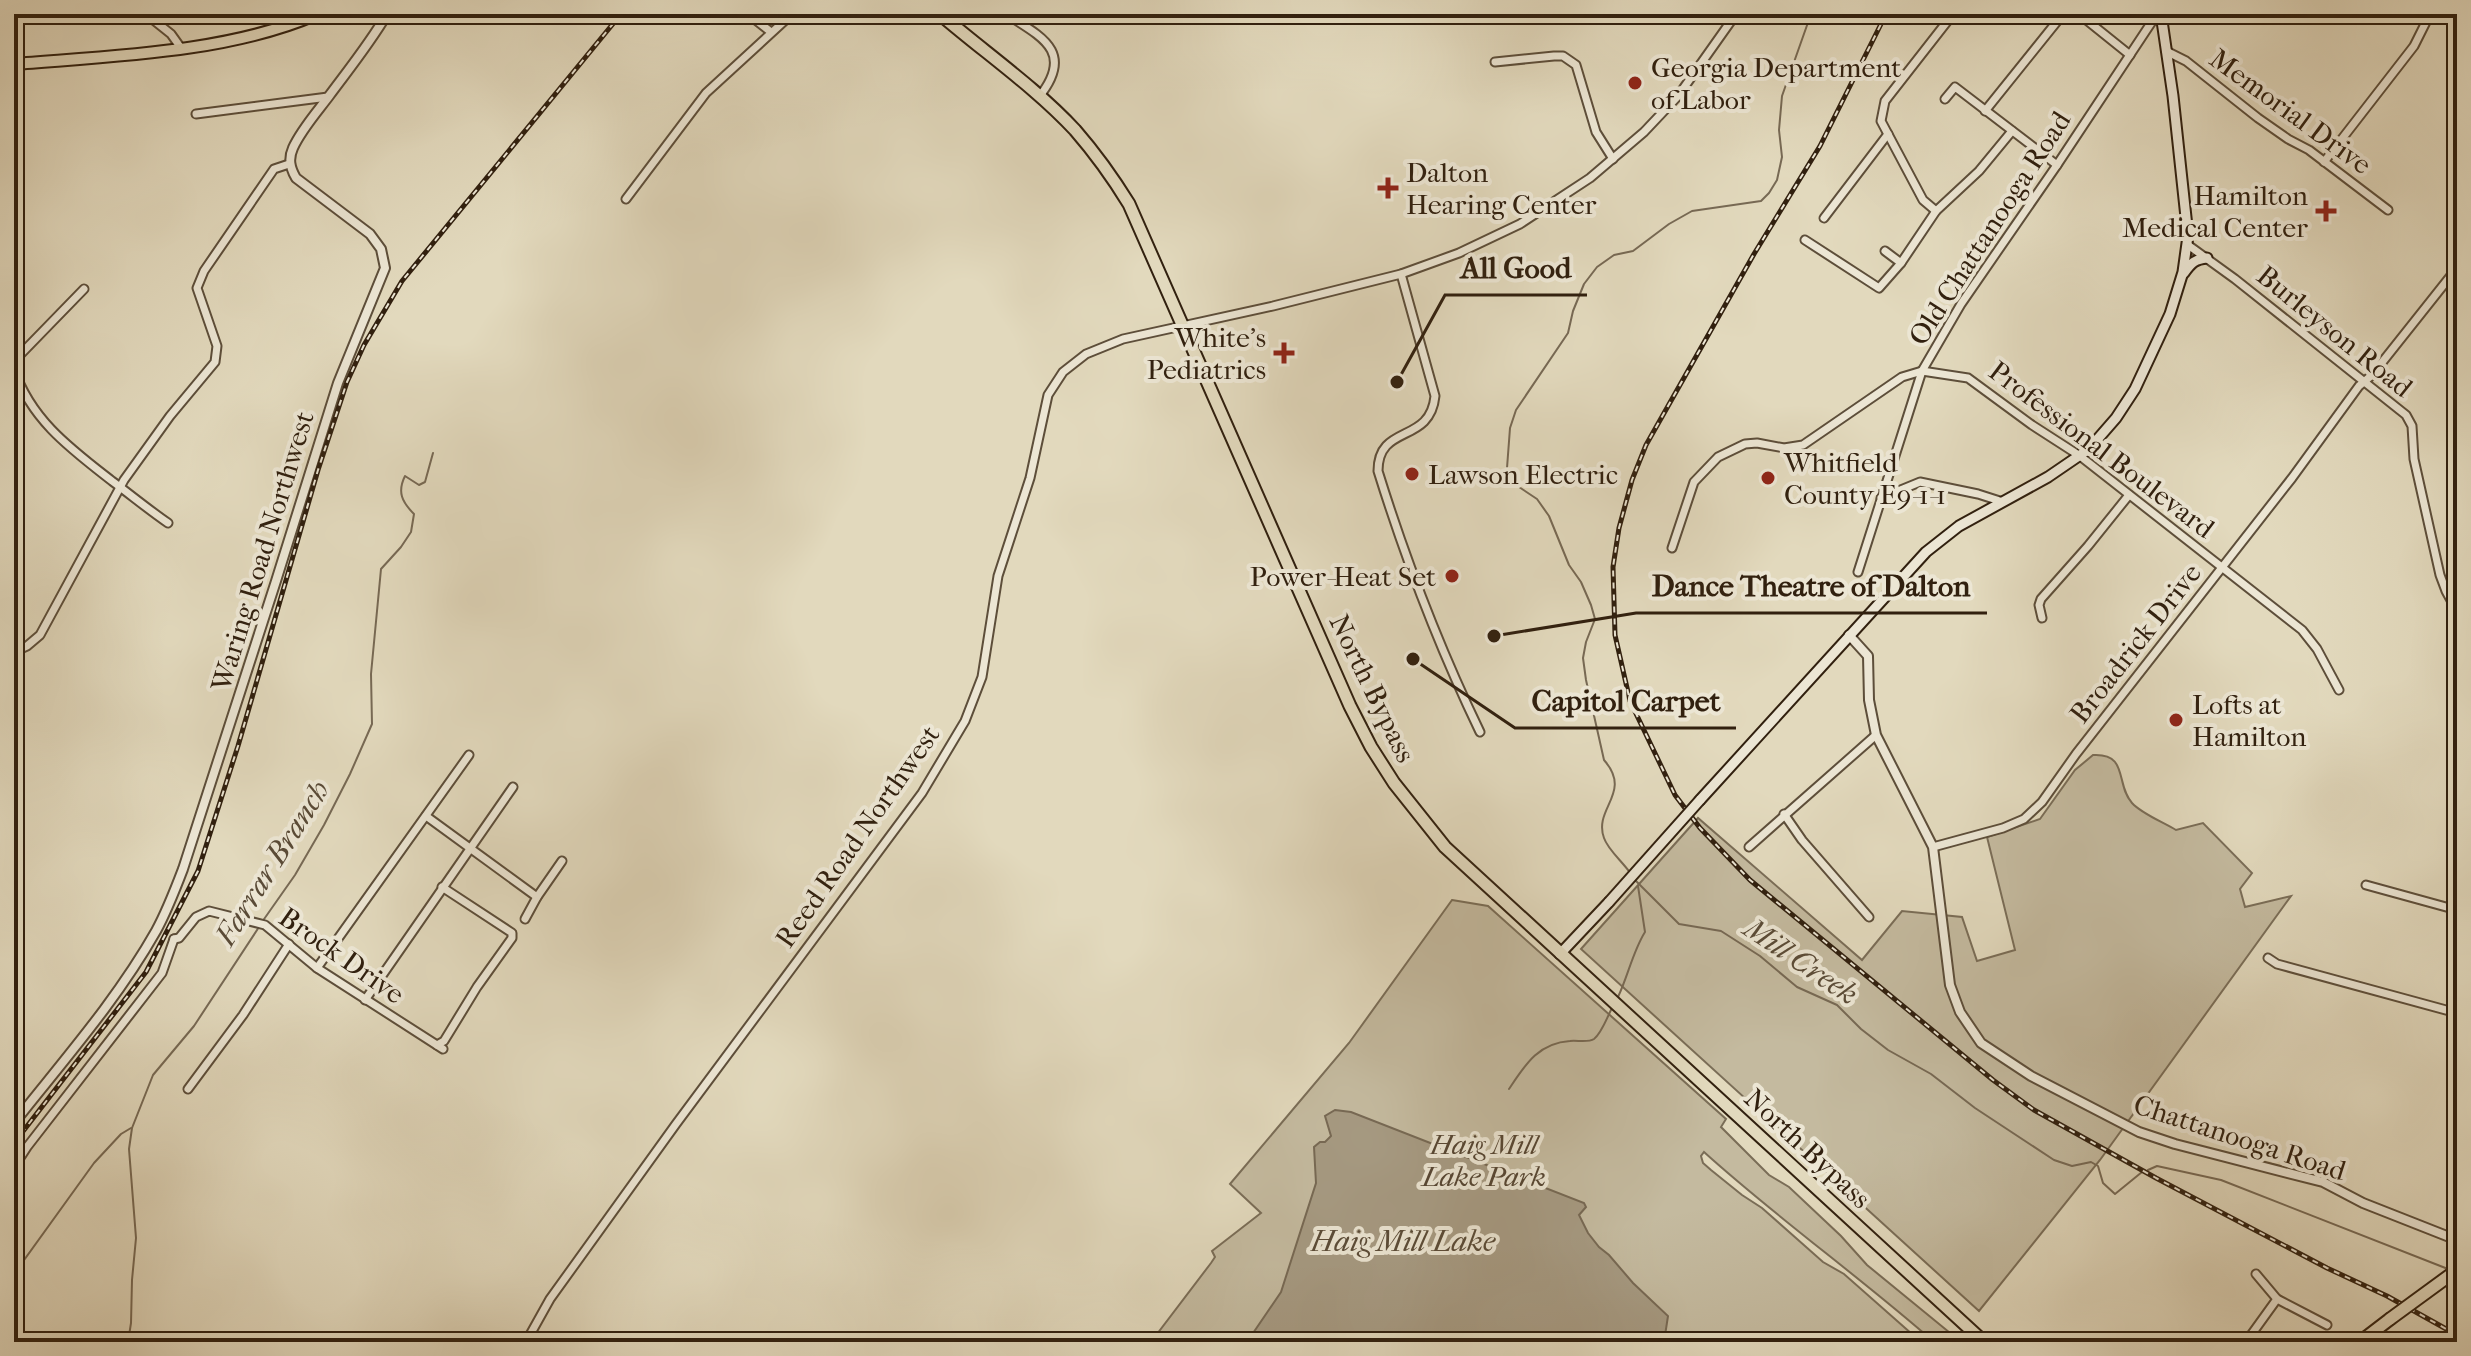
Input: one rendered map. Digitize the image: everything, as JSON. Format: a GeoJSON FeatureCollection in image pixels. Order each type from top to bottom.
{"type":"FeatureCollection","features":[{"type":"Feature","properties":{"kind":"highway","name":"North Bypass"},"geometry":{"type":"LineString","coordinates":[[940,14],[1073,128],[1129,204],[1350,706],[1371,747],[1407,801],[1445,847],[1984,1342]]}},
{"type":"Feature","properties":{"kind":"highway"},"geometry":{"type":"LineString","coordinates":[[2361,1342],[2457,1270]]}},
{"type":"Feature","properties":{"kind":"main road"},"geometry":{"type":"LineString","coordinates":[[14,64],[181,48],[238,38],[317,14]]}},
{"type":"Feature","properties":{"kind":"main road"},"geometry":{"type":"LineString","coordinates":[[1560,954],[1926,552],[1959,526],[2089,449],[2116,418],[2135,389],[2170,314],[2188,245],[2187,216],[2159,14]]}},
{"type":"Feature","properties":{"kind":"main road"},"geometry":{"type":"LineString","coordinates":[[2182,275],[2191,262],[2207,258]]}},
{"type":"Feature","properties":{"kind":"street"},"geometry":{"type":"LineString","coordinates":[[146,14],[171,34],[181,48]]}},
{"type":"Feature","properties":{"kind":"street"},"geometry":{"type":"LineString","coordinates":[[288,14],[298,22]]}},
{"type":"Feature","properties":{"kind":"street"},"geometry":{"type":"LineString","coordinates":[[14,652],[40,635],[120,486],[170,416],[215,362],[217,346],[197,288],[204,271],[274,169],[289,164],[293,147],[387,14]]}},
{"type":"Feature","properties":{"kind":"street"},"geometry":{"type":"LineString","coordinates":[[748,14],[771,32]]}},
{"type":"Feature","properties":{"kind":"street"},"geometry":{"type":"LineString","coordinates":[[626,199],[706,93],[792,14]]}},
{"type":"Feature","properties":{"kind":"street"},"geometry":{"type":"LineString","coordinates":[[1006,14],[1043,39],[1053,50],[1053,74],[1039,97]]}},
{"type":"Feature","properties":{"kind":"street","name":"Reed Road Northwest"},"geometry":{"type":"LineString","coordinates":[[526,1342],[550,1299],[922,793],[958,733],[974,703],[982,677],[998,576],[1030,478],[1042,415],[1053,386],[1063,372],[1086,354],[1123,339],[1401,274],[1459,253],[1520,224],[1573,191],[1651,125],[1678,96],[1736,14]]}},
{"type":"Feature","properties":{"kind":"street"},"geometry":{"type":"LineString","coordinates":[[1936,211],[1923,200],[1881,121],[1885,101],[1953,14]]}},
{"type":"Feature","properties":{"kind":"street"},"geometry":{"type":"LineString","coordinates":[[1985,111],[2063,14]]}},
{"type":"Feature","properties":{"kind":"street"},"geometry":{"type":"LineString","coordinates":[[2079,14],[2130,55]]}},
{"type":"Feature","properties":{"kind":"street","name":"Old Chattanooga Road"},"geometry":{"type":"LineString","coordinates":[[1858,572],[1922,371],[1961,304],[2159,14]]}},
{"type":"Feature","properties":{"kind":"street"},"geometry":{"type":"LineString","coordinates":[[2324,162],[2414,46],[2430,14]]}},
{"type":"Feature","properties":{"kind":"street","name":"Memorial Drive"},"geometry":{"type":"LineString","coordinates":[[2166,51],[2186,61],[2280,134],[2324,162],[2388,210]]}},
{"type":"Feature","properties":{"kind":"street"},"geometry":{"type":"LineString","coordinates":[[1495,62],[1554,56],[1570,60],[1579,73],[1596,132],[1613,159]]}},
{"type":"Feature","properties":{"kind":"street"},"geometry":{"type":"LineString","coordinates":[[1945,99],[1955,87],[2057,165]]}},
{"type":"Feature","properties":{"kind":"street"},"geometry":{"type":"LineString","coordinates":[[196,114],[328,97]]}},
{"type":"Feature","properties":{"kind":"street"},"geometry":{"type":"LineString","coordinates":[[1805,240],[1879,288],[1901,263],[1936,211],[1979,171],[2012,131]]}},
{"type":"Feature","properties":{"kind":"street"},"geometry":{"type":"LineString","coordinates":[[1824,218],[1888,134]]}},
{"type":"Feature","properties":{"kind":"street","name":"Waring Road Northwest"},"geometry":{"type":"LineString","coordinates":[[14,1123],[108,1003],[157,927],[183,869],[338,383],[385,268],[381,249],[370,234],[300,181],[289,164]]}},
{"type":"Feature","properties":{"kind":"street","name":"Burleyson Road"},"geometry":{"type":"LineString","coordinates":[[2188,245],[2406,415],[2410,421],[2414,459],[2440,575],[2457,611]]}},
{"type":"Feature","properties":{"kind":"street"},"geometry":{"type":"LineString","coordinates":[[1885,251],[1901,263]]}},
{"type":"Feature","properties":{"kind":"street","name":"Broadrick Drive"},"geometry":{"type":"LineString","coordinates":[[1933,847],[2003,828],[2024,819],[2042,802],[2364,382],[2457,268]]}},
{"type":"Feature","properties":{"kind":"street"},"geometry":{"type":"LineString","coordinates":[[1401,274],[1435,396],[1432,410],[1423,424],[1395,438],[1384,448],[1378,471],[1422,601],[1480,732]]}},
{"type":"Feature","properties":{"kind":"street"},"geometry":{"type":"LineString","coordinates":[[14,361],[84,289]]}},
{"type":"Feature","properties":{"kind":"street"},"geometry":{"type":"LineString","coordinates":[[14,369],[37,415],[47,427],[77,454],[168,523]]}},
{"type":"Feature","properties":{"kind":"street"},"geometry":{"type":"LineString","coordinates":[[1672,548],[1694,482],[1718,457],[1745,444],[1784,448],[1803,445],[1902,377],[1922,371]]}},
{"type":"Feature","properties":{"kind":"street","name":"Professional Boulevard"},"geometry":{"type":"LineString","coordinates":[[1922,371],[1968,378],[2080,456],[2302,630],[2318,651],[2339,690]]}},
{"type":"Feature","properties":{"kind":"street"},"geometry":{"type":"LineString","coordinates":[[1881,498],[1920,482],[2003,502]]}},
{"type":"Feature","properties":{"kind":"street"},"geometry":{"type":"LineString","coordinates":[[2042,618],[2041,599],[2129,495]]}},
{"type":"Feature","properties":{"kind":"street","name":"Chattanooga Road"},"geometry":{"type":"LineString","coordinates":[[1849,635],[1868,656],[1869,700],[1876,735],[1933,847],[1950,985],[1960,1012],[1981,1043],[2031,1076],[2139,1132],[2323,1182],[2363,1203],[2457,1240]]}},
{"type":"Feature","properties":{"kind":"street"},"geometry":{"type":"LineString","coordinates":[[1749,847],[1876,735]]}},
{"type":"Feature","properties":{"kind":"street"},"geometry":{"type":"LineString","coordinates":[[317,968],[469,755]]}},
{"type":"Feature","properties":{"kind":"street"},"geometry":{"type":"LineString","coordinates":[[365,1000],[513,787]]}},
{"type":"Feature","properties":{"kind":"street"},"geometry":{"type":"LineString","coordinates":[[1784,814],[1802,840],[1869,917]]}},
{"type":"Feature","properties":{"kind":"street"},"geometry":{"type":"LineString","coordinates":[[426,816],[537,897]]}},
{"type":"Feature","properties":{"kind":"street"},"geometry":{"type":"LineString","coordinates":[[525,919],[562,861]]}},
{"type":"Feature","properties":{"kind":"street"},"geometry":{"type":"LineString","coordinates":[[2366,885],[2457,910]]}},
{"type":"Feature","properties":{"kind":"street","name":"Brock Drive"},"geometry":{"type":"LineString","coordinates":[[174,939],[179,938],[196,917],[209,911],[265,925],[317,968],[440,1047],[512,938],[512,933],[442,887]]}},
{"type":"Feature","properties":{"kind":"street"},"geometry":{"type":"LineString","coordinates":[[14,1167],[162,973],[174,939],[157,927]]}},
{"type":"Feature","properties":{"kind":"street"},"geometry":{"type":"LineString","coordinates":[[188,1089],[243,1015],[289,944]]}},
{"type":"Feature","properties":{"kind":"street"},"geometry":{"type":"LineString","coordinates":[[2268,958],[2277,964],[2457,1013]]}},
{"type":"Feature","properties":{"kind":"street"},"geometry":{"type":"LineString","coordinates":[[14,1105],[25,1110]]}},
{"type":"Feature","properties":{"kind":"street"},"geometry":{"type":"LineString","coordinates":[[2256,1274],[2277,1299],[2327,1325]]}},
{"type":"Feature","properties":{"kind":"street"},"geometry":{"type":"LineString","coordinates":[[2246,1342],[2277,1299]]}},
{"type":"Feature","properties":{"kind":"green space"},"geometry":{"type":"Polygon","coordinates":[[[2093,755],[2112,759],[2117,764],[2127,795],[2136,807],[2147,814],[2176,830],[2203,823],[2252,873],[2240,889],[2245,907],[2291,896],[2100,1160],[1979,1311],[1581,949],[1698,818],[1862,960],[1902,911],[1962,917],[1977,961],[2015,950],[1987,837],[2040,819],[2075,770],[2093,755]]]}},
{"type":"Feature","properties":{"kind":"green space","name":"Haig Mill Lake Park"},"geometry":{"type":"Polygon","coordinates":[[[1452,900],[1488,906],[1726,1119],[1721,1127],[1769,1175],[1789,1187],[1867,1265],[1955,1337],[1953,1342],[1934,1342],[1704,1152],[1701,1156],[1703,1163],[1762,1208],[1823,1262],[1844,1274],[1921,1342],[1151,1342],[1211,1263],[1215,1257],[1212,1251],[1261,1213],[1230,1184],[1349,1043],[1452,900]]]}},
{"type":"Feature","properties":{"kind":"water","name":"Haig Mill Lake"},"geometry":{"type":"Polygon","coordinates":[[[1335,1110],[1351,1112],[1584,1203],[1586,1207],[1579,1215],[1588,1233],[1668,1316],[1664,1342],[1247,1342],[1281,1292],[1316,1183],[1314,1147],[1331,1136],[1325,1116],[1335,1110]]]}},
{"type":"Feature","properties":{"kind":"waterway","name":"Mill Creek"},"geometry":{"type":"LineString","coordinates":[[1631,874],[1612,852],[1602,827],[1615,782],[1604,760],[1583,658],[1595,619],[1549,516],[1537,499],[1513,483],[1507,468],[1510,428],[1516,410],[1568,333],[1584,284],[1597,267],[1614,255],[1633,251],[1692,211],[1761,201],[1769,193],[1777,180],[1782,157],[1779,130],[1782,96],[1811,14]]}},
{"type":"Feature","properties":{"kind":"waterway","name":"Farrar Branch"},"geometry":{"type":"LineString","coordinates":[[262,922],[295,875],[324,825],[372,724],[371,674],[381,569],[411,532],[414,514],[401,492],[405,476],[419,485],[425,482],[433,453]]}},
{"type":"Feature","properties":{"kind":"waterway","name":"Mill Creek"},"geometry":{"type":"LineString","coordinates":[[1634,879],[1679,924],[1721,931],[1760,956],[1797,987],[1837,1005],[1888,1050],[1931,1074],[1975,1108],[2054,1160],[2072,1166],[2091,1162],[2098,1166],[2103,1183],[2115,1194],[2142,1172]]}},
{"type":"Feature","properties":{"kind":"waterway"},"geometry":{"type":"LineString","coordinates":[[1618,997],[1645,932],[1638,886]]}},
{"type":"Feature","properties":{"kind":"waterway","name":"Farrar Branch"},"geometry":{"type":"LineString","coordinates":[[128,1342],[136,1238],[129,1149],[132,1128],[153,1075],[194,1026],[259,927]]}},
{"type":"Feature","properties":{"kind":"waterway"},"geometry":{"type":"LineString","coordinates":[[1509,1089],[1527,1064],[1549,1046],[1594,1039],[1613,1006]]}},
{"type":"Feature","properties":{"kind":"waterway","name":"Farrar Branch"},"geometry":{"type":"LineString","coordinates":[[14,1274],[94,1163],[121,1134],[131,1128]]}},
{"type":"Feature","properties":{"kind":"waterway","name":"Mill Creek"},"geometry":{"type":"LineString","coordinates":[[2148,1170],[2157,1166],[2221,1180],[2448,1269]]}},
{"type":"Feature","properties":{"kind":"railway"},"geometry":{"type":"LineString","coordinates":[[14,1143],[146,972],[198,871],[238,746],[318,470],[347,382],[364,345],[402,281],[621,14]]}},
{"type":"Feature","properties":{"kind":"railway"},"geometry":{"type":"LineString","coordinates":[[1886,14],[1820,146],[1754,254],[1646,445],[1632,480],[1619,528],[1613,567],[1615,635],[1630,701],[1675,795],[1700,828],[1750,880],[1993,1080],[2034,1110],[2156,1178],[2457,1335]]}},
{"type":"Feature","properties":{"kind":"place","name":"Georgia Department of Labor"},"geometry":{"type":"Point","coordinates":[1635,83]}},
{"type":"Feature","properties":{"kind":"place","name":"Dalton Hearing Center"},"geometry":{"type":"Point","coordinates":[1388,188]}},
{"type":"Feature","properties":{"kind":"place","name":"Hamilton Medical Center"},"geometry":{"type":"Point","coordinates":[2326,211]}},
{"type":"Feature","properties":{"kind":"place","name":"White's Pediatrics"},"geometry":{"type":"Point","coordinates":[1284,353]}},
{"type":"Feature","properties":{"kind":"place","name":"All Good"},"geometry":{"type":"Point","coordinates":[1397,382]}},
{"type":"Feature","properties":{"kind":"place","name":"Lawson Electric"},"geometry":{"type":"Point","coordinates":[1412,474]}},
{"type":"Feature","properties":{"kind":"place","name":"Whitfield County E9-1-1"},"geometry":{"type":"Point","coordinates":[1768,478]}},
{"type":"Feature","properties":{"kind":"place","name":"Power-Heat Set"},"geometry":{"type":"Point","coordinates":[1452,576]}},
{"type":"Feature","properties":{"kind":"place","name":"Dance Theatre of Dalton"},"geometry":{"type":"Point","coordinates":[1494,636]}},
{"type":"Feature","properties":{"kind":"place","name":"Capitol Carpet"},"geometry":{"type":"Point","coordinates":[1413,659]}},
{"type":"Feature","properties":{"kind":"place","name":"Lofts at Hamilton"},"geometry":{"type":"Point","coordinates":[2176,720]}}]}
